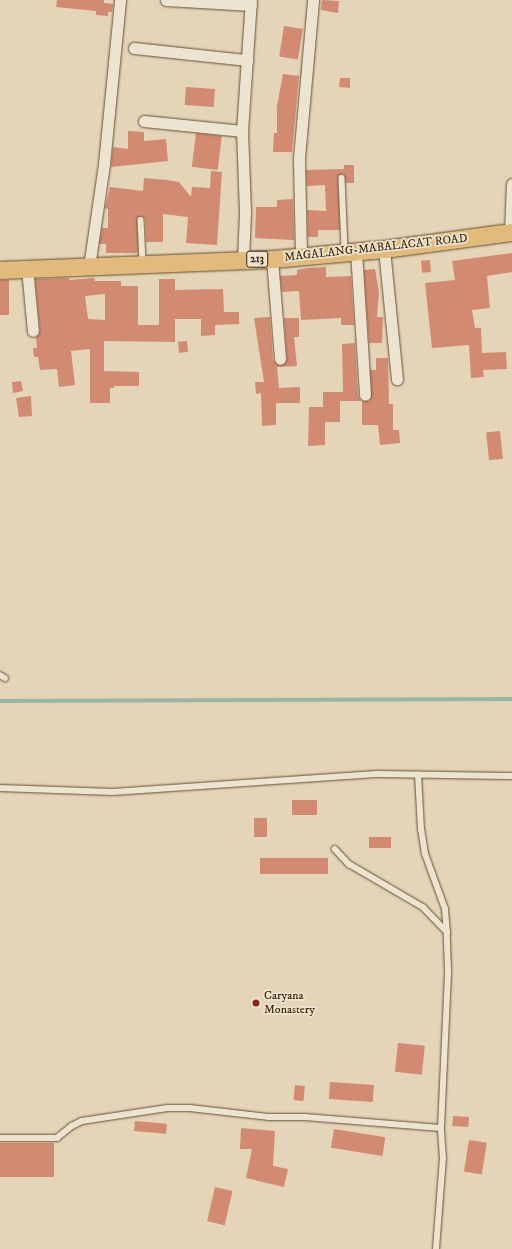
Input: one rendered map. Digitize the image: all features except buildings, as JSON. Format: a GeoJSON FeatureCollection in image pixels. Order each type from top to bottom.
{"type":"FeatureCollection","features":[{"type":"Feature","properties":{"kind":"main road","name":"MAGALANG-MABALACAT ROAD"},"geometry":{"type":"LineString","coordinates":[[0,270],[272,259],[384,249],[511,232]]}},
{"type":"Feature","properties":{"kind":"street"},"geometry":{"type":"LineString","coordinates":[[89,267],[104,164],[120,0]]}},
{"type":"Feature","properties":{"kind":"street"},"geometry":{"type":"LineString","coordinates":[[166,0],[251,3],[242,131],[245,212],[243,260]]}},
{"type":"Feature","properties":{"kind":"street"},"geometry":{"type":"LineString","coordinates":[[301,256],[299,158],[313,0]]}},
{"type":"Feature","properties":{"kind":"street"},"geometry":{"type":"LineString","coordinates":[[134,48],[247,60]]}},
{"type":"Feature","properties":{"kind":"street"},"geometry":{"type":"LineString","coordinates":[[144,121],[242,131]]}},
{"type":"Feature","properties":{"kind":"street"},"geometry":{"type":"LineString","coordinates":[[511,232],[512,187]]}},
{"type":"Feature","properties":{"kind":"street"},"geometry":{"type":"LineString","coordinates":[[384,249],[397,379]]}},
{"type":"Feature","properties":{"kind":"street"},"geometry":{"type":"LineString","coordinates":[[351,251],[365,395]]}},
{"type":"Feature","properties":{"kind":"street"},"geometry":{"type":"LineString","coordinates":[[272,259],[280,359]]}},
{"type":"Feature","properties":{"kind":"street"},"geometry":{"type":"LineString","coordinates":[[27,268],[32,331]]}},
{"type":"Feature","properties":{"kind":"lane"},"geometry":{"type":"LineString","coordinates":[[342,178],[351,251]]}},
{"type":"Feature","properties":{"kind":"lane"},"geometry":{"type":"LineString","coordinates":[[141,220],[143,265]]}},
{"type":"Feature","properties":{"kind":"lane"},"geometry":{"type":"LineString","coordinates":[[0,788],[113,792],[379,774],[512,776]]}},
{"type":"Feature","properties":{"kind":"lane"},"geometry":{"type":"LineString","coordinates":[[418,775],[420,830],[425,854],[446,909],[447,932],[448,971],[441,1128],[443,1159],[436,1249]]}},
{"type":"Feature","properties":{"kind":"lane"},"geometry":{"type":"LineString","coordinates":[[335,849],[349,864],[423,907],[447,932]]}},
{"type":"Feature","properties":{"kind":"lane"},"geometry":{"type":"LineString","coordinates":[[0,1138],[57,1138],[72,1126],[82,1121],[167,1108],[190,1108],[269,1117],[306,1117],[441,1128]]}},
{"type":"Feature","properties":{"kind":"waterway"},"geometry":{"type":"LineString","coordinates":[[0,701],[512,699]]}},
{"type":"Feature","properties":{"kind":"place","name":"Caryana Monastery"},"geometry":{"type":"Point","coordinates":[256,1003]}}]}
